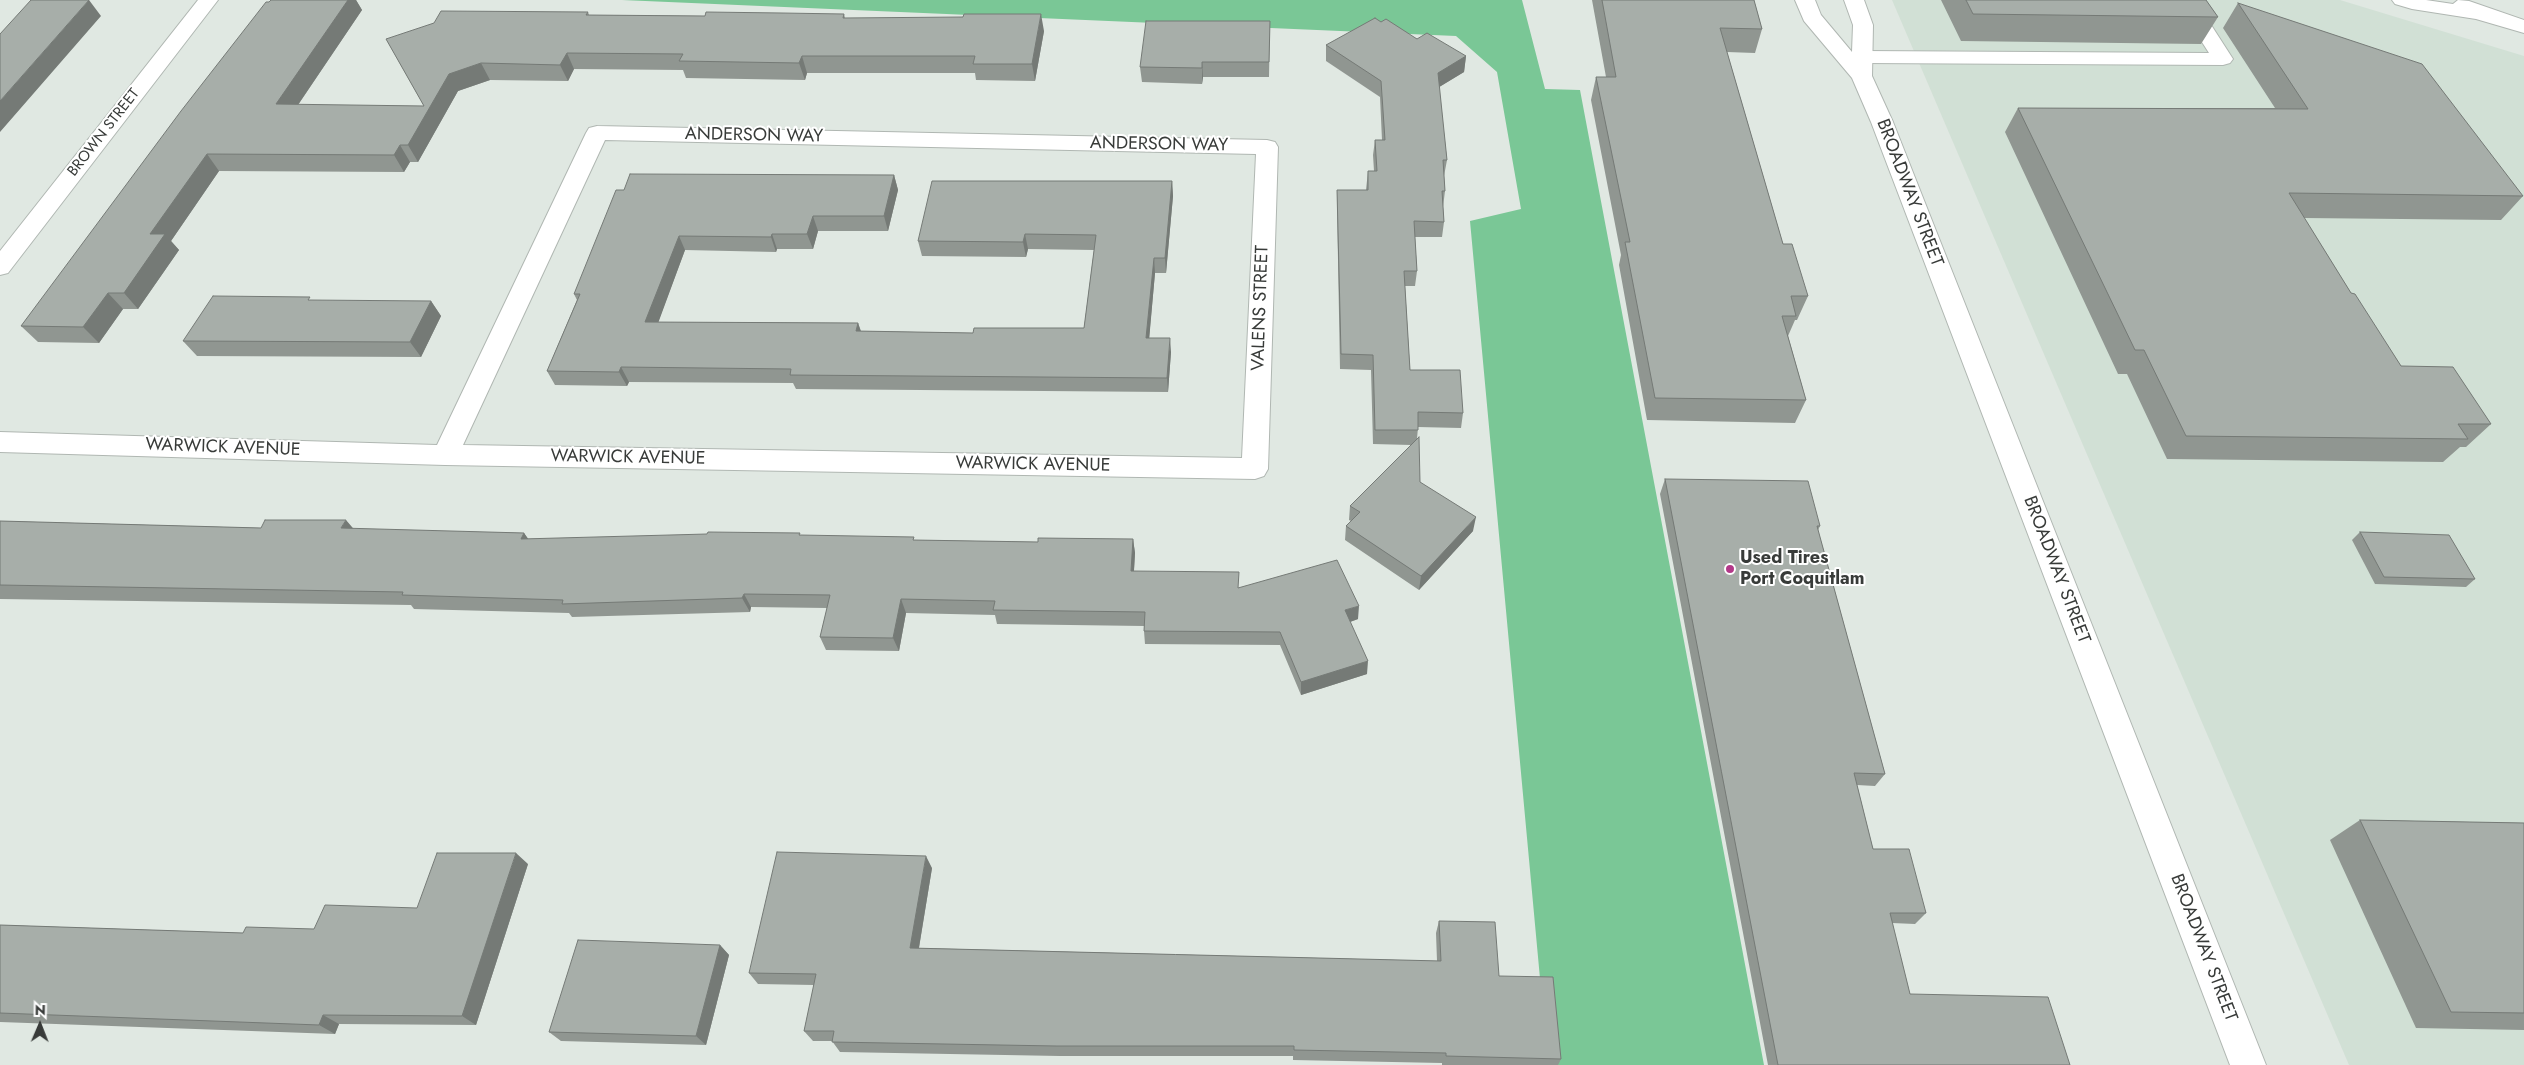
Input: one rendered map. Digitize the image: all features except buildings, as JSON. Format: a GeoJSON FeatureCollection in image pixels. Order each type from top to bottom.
{"type":"FeatureCollection","features":[{"type":"Feature","properties":{"kind":"street","name":"BROWN STREET"},"geometry":{"type":"LineString","coordinates":[[0,267],[208,0]]}},
{"type":"Feature","properties":{"kind":"street","name":"BROADWAY STREET"},"geometry":{"type":"LineString","coordinates":[[1805,0],[1811,18],[1862,66]]}},
{"type":"Feature","properties":{"kind":"street","name":"BROADWAY STREET"},"geometry":{"type":"LineString","coordinates":[[1854,0],[1864,25],[1862,66],[2248,1065]]}},
{"type":"Feature","properties":{"kind":"street"},"geometry":{"type":"LineString","coordinates":[[1862,66],[2223,59],[2185,0]]}},
{"type":"Feature","properties":{"kind":"street"},"geometry":{"type":"LineString","coordinates":[[2402,0],[2419,5],[2479,13]]}},
{"type":"Feature","properties":{"kind":"street"},"geometry":{"type":"LineString","coordinates":[[2452,0],[2479,13],[2524,27]]}},
{"type":"Feature","properties":{"kind":"street","name":"ANDERSON WAY"},"geometry":{"type":"LineString","coordinates":[[446,455],[597,133],[1267,147]]}},
{"type":"Feature","properties":{"kind":"street","name":"VALENS STREET"},"geometry":{"type":"LineString","coordinates":[[1255,469],[1267,147]]}},
{"type":"Feature","properties":{"kind":"street","name":"WARWICK AVENUE"},"geometry":{"type":"LineString","coordinates":[[0,442],[446,455],[1255,469]]}},
{"type":"Feature","properties":{"kind":"shaded area"},"geometry":{"type":"Polygon","coordinates":[[[1892,0],[2340,0],[2524,56],[2524,1065],[2349,1065],[1892,0]]]}},
{"type":"Feature","properties":{"kind":"green space"},"geometry":{"type":"Polygon","coordinates":[[[622,0],[1522,0],[1545,89],[1580,90],[1764,1065],[1548,1065],[1470,221],[1521,209],[1497,72],[1456,36],[622,0]]]}},
{"type":"Feature","properties":{"kind":"place","name":"Used Tires Port Coquitlam"},"geometry":{"type":"Point","coordinates":[1730,569]}}]}
